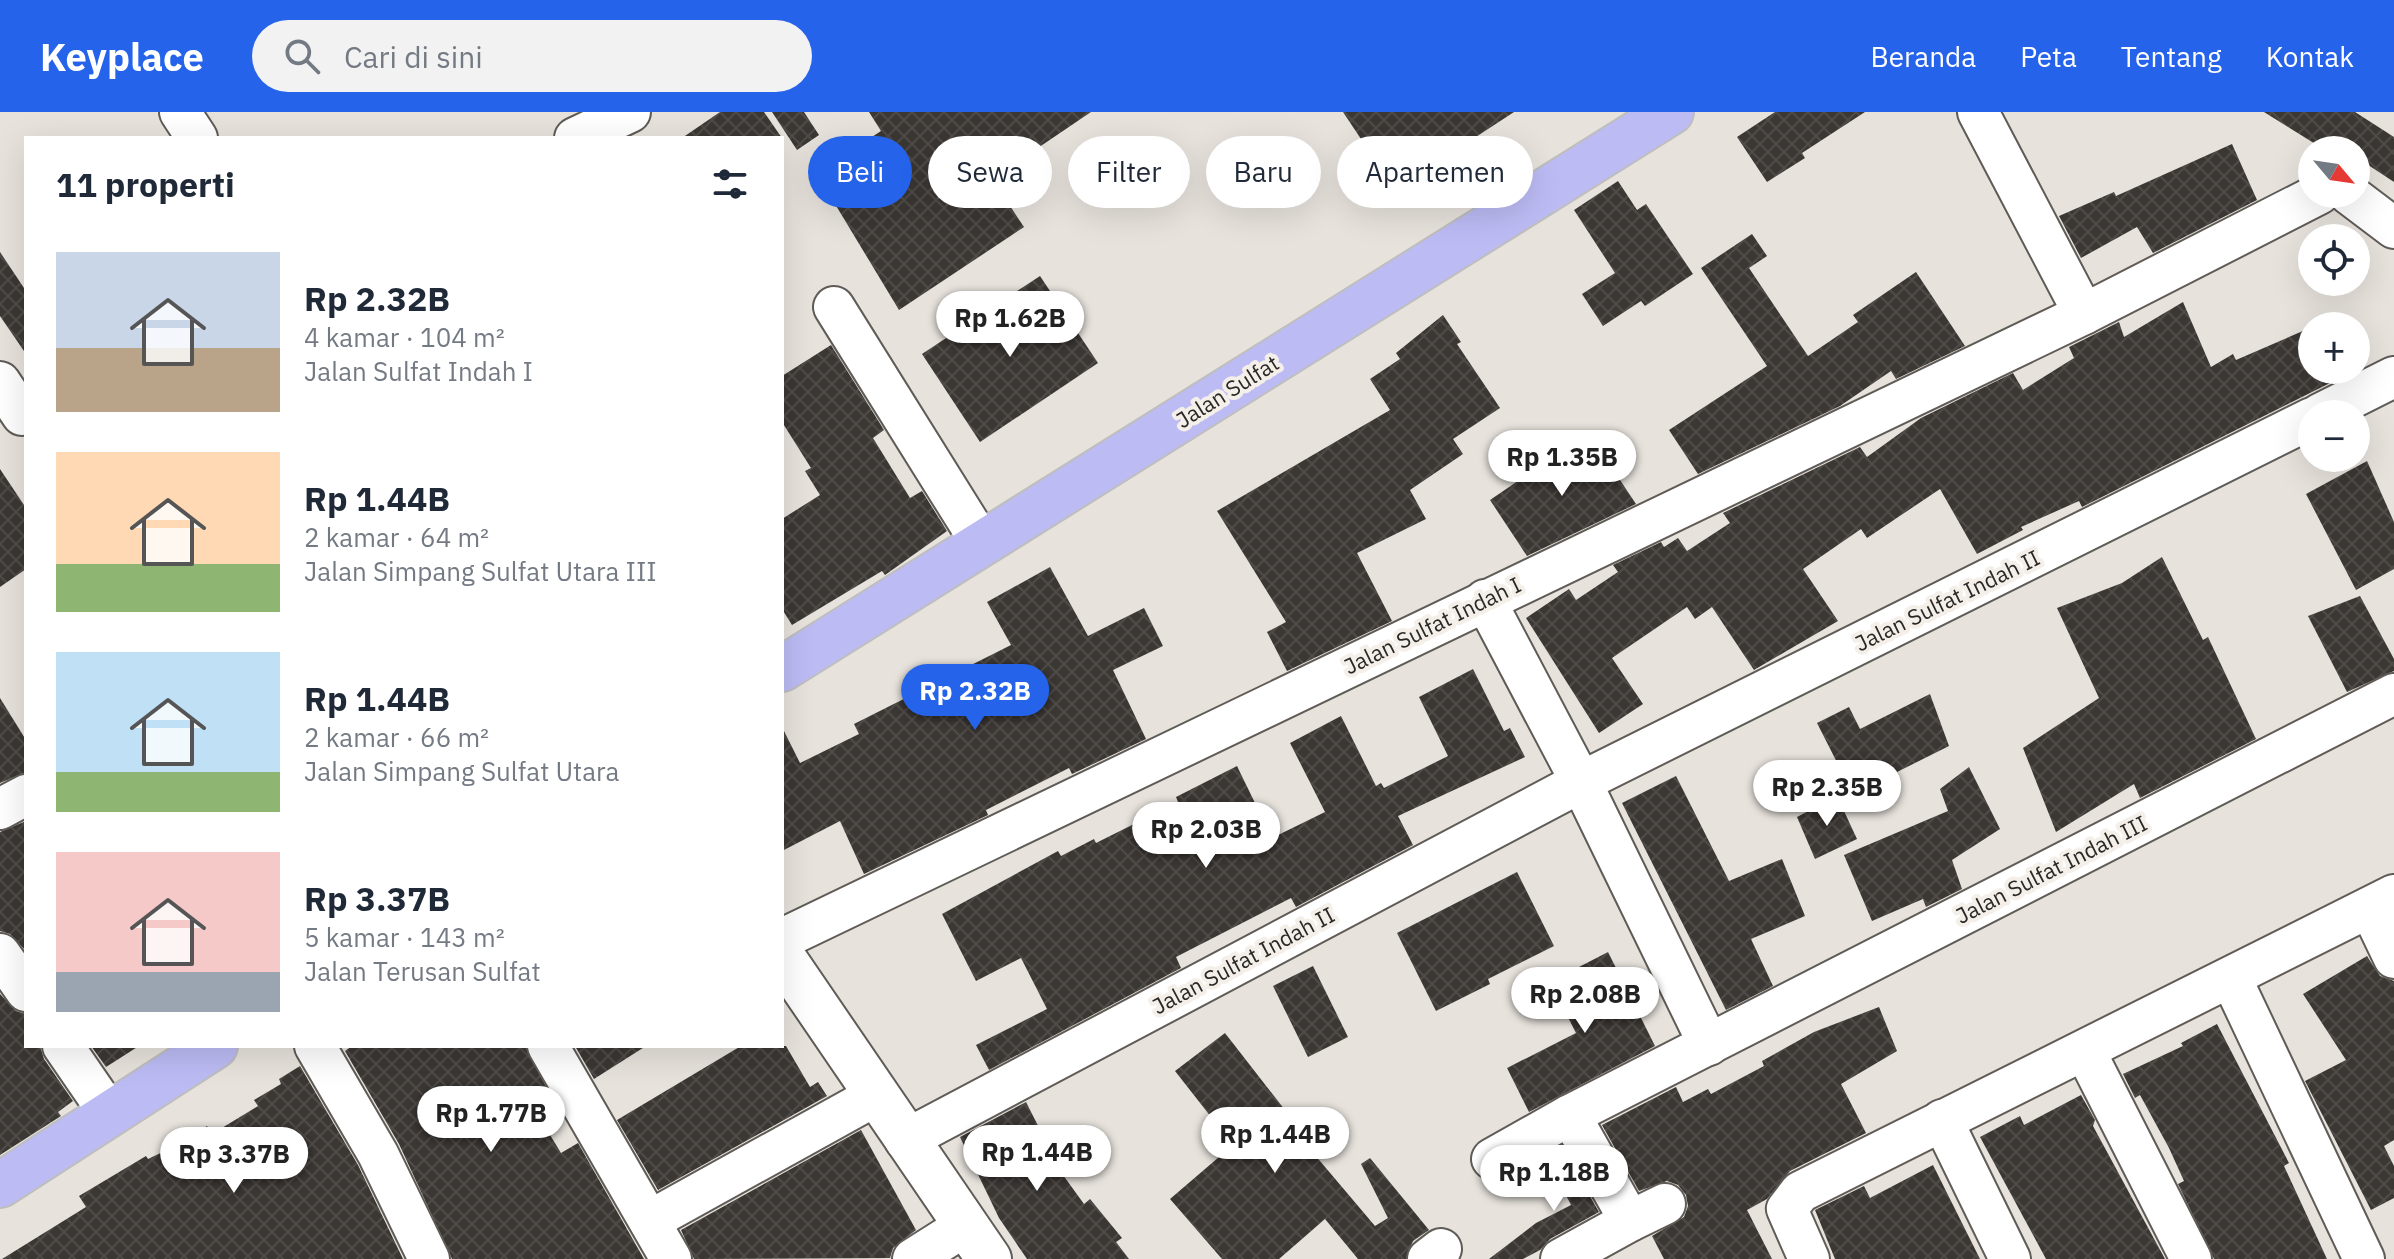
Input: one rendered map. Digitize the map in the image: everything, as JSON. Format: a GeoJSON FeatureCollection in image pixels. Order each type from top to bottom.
{"type":"FeatureCollection","features":[{"type":"Feature","properties":{"kind":"main road","name":"Jalan Sulfat"},"geometry":{"type":"LineString","coordinates":[[784,668],[1671,112]]}},
{"type":"Feature","properties":{"kind":"main road"},"geometry":{"type":"LineString","coordinates":[[0,1185],[212,1048]]}},
{"type":"Feature","properties":{"kind":"street"},"geometry":{"type":"LineString","coordinates":[[180,112],[196,136]]}},
{"type":"Feature","properties":{"kind":"street"},"geometry":{"type":"LineString","coordinates":[[579,136],[630,112]]}},
{"type":"Feature","properties":{"kind":"street"},"geometry":{"type":"LineString","coordinates":[[1978,112],[2084,314],[2298,205]]}},
{"type":"Feature","properties":{"kind":"street"},"geometry":{"type":"LineString","coordinates":[[2368,208],[2394,228]]}},
{"type":"Feature","properties":{"kind":"street"},"geometry":{"type":"LineString","coordinates":[[834,307],[982,544]]}},
{"type":"Feature","properties":{"kind":"street","name":"Jalan Sulfat Indah I"},"geometry":{"type":"LineString","coordinates":[[784,938],[2084,314]]}},
{"type":"Feature","properties":{"kind":"street"},"geometry":{"type":"LineString","coordinates":[[2348,400],[2394,377]]}},
{"type":"Feature","properties":{"kind":"street"},"geometry":{"type":"LineString","coordinates":[[0,382],[24,415]]}},
{"type":"Feature","properties":{"kind":"street","name":"Jalan Sulfat Indah II"},"geometry":{"type":"LineString","coordinates":[[905,1140],[1581,782],[2298,425]]}},
{"type":"Feature","properties":{"kind":"street"},"geometry":{"type":"LineString","coordinates":[[1485,600],[1581,782],[1709,1045]]}},
{"type":"Feature","properties":{"kind":"street","name":"Jalan Sulfat Indah III"},"geometry":{"type":"LineString","coordinates":[[1492,1159],[1570,1115],[2394,694]]}},
{"type":"Feature","properties":{"kind":"street"},"geometry":{"type":"LineString","coordinates":[[0,809],[24,796]]}},
{"type":"Feature","properties":{"kind":"street"},"geometry":{"type":"LineString","coordinates":[[1809,1259],[1787,1209],[1800,1192],[2382,902],[2394,958]]}},
{"type":"Feature","properties":{"kind":"street"},"geometry":{"type":"LineString","coordinates":[[0,954],[24,988]]}},
{"type":"Feature","properties":{"kind":"street"},"geometry":{"type":"LineString","coordinates":[[784,959],[977,1242],[913,1259]]}},
{"type":"Feature","properties":{"kind":"street"},"geometry":{"type":"LineString","coordinates":[[2231,978],[2364,1259]]}},
{"type":"Feature","properties":{"kind":"street"},"geometry":{"type":"LineString","coordinates":[[64,1048],[109,1113]]}},
{"type":"Feature","properties":{"kind":"street"},"geometry":{"type":"LineString","coordinates":[[316,1048],[378,1154],[429,1259]]}},
{"type":"Feature","properties":{"kind":"street"},"geometry":{"type":"LineString","coordinates":[[549,1048],[671,1259]]}},
{"type":"Feature","properties":{"kind":"street"},"geometry":{"type":"LineString","coordinates":[[2085,1051],[2191,1259]]}},
{"type":"Feature","properties":{"kind":"street"},"geometry":{"type":"LineString","coordinates":[[651,1220],[875,1096]]}},
{"type":"Feature","properties":{"kind":"street"},"geometry":{"type":"LineString","coordinates":[[1570,1115],[1630,1221]]}},
{"type":"Feature","properties":{"kind":"street"},"geometry":{"type":"LineString","coordinates":[[1942,1120],[2010,1259]]}},
{"type":"Feature","properties":{"kind":"street"},"geometry":{"type":"LineString","coordinates":[[1561,1259],[1665,1204]]}},
{"type":"Feature","properties":{"kind":"building"},"geometry":{"type":"Polygon","coordinates":[[[720,112],[764,112],[781,136],[685,136],[720,112]]]}},
{"type":"Feature","properties":{"kind":"building"},"geometry":{"type":"Polygon","coordinates":[[[772,112],[804,112],[819,135],[808,136],[808,142],[797,150],[772,112]]]}},
{"type":"Feature","properties":{"kind":"building"},"geometry":{"type":"Polygon","coordinates":[[[869,112],[1091,112],[1052,138],[928,136],[928,208],[1011,208],[1024,227],[899,310],[837,208],[912,208],[912,136],[873,136],[881,131],[869,112]]]}},
{"type":"Feature","properties":{"kind":"building"},"geometry":{"type":"Polygon","coordinates":[[[1343,112],[1514,112],[1477,136],[1359,136],[1343,112]]]}},
{"type":"Feature","properties":{"kind":"building"},"geometry":{"type":"Polygon","coordinates":[[[1775,112],[1865,112],[1802,153],[1805,158],[1767,182],[1737,137],[1775,112]]]}},
{"type":"Feature","properties":{"kind":"building"},"geometry":{"type":"Polygon","coordinates":[[[2264,112],[2355,112],[2394,137],[2394,182],[2370,166],[2370,136],[2303,136],[2264,112]]]}},
{"type":"Feature","properties":{"kind":"building"},"geometry":{"type":"Polygon","coordinates":[[[2232,144],[2257,200],[2153,253],[2137,227],[2081,258],[2059,216],[2114,192],[2116,196],[2232,144]]]}},
{"type":"Feature","properties":{"kind":"building"},"geometry":{"type":"Polygon","coordinates":[[[1618,181],[1637,210],[1646,204],[1693,274],[1645,306],[1641,301],[1603,326],[1582,294],[1615,273],[1574,210],[1618,181]]]}},
{"type":"Feature","properties":{"kind":"building"},"geometry":{"type":"Polygon","coordinates":[[[1752,234],[1767,256],[1749,268],[1808,356],[1858,322],[1853,315],[1916,272],[1965,346],[1896,379],[1891,371],[1840,406],[1698,474],[1669,430],[1767,366],[1701,268],[1752,234]]]}},
{"type":"Feature","properties":{"kind":"building"},"geometry":{"type":"Polygon","coordinates":[[[0,252],[24,288],[24,351],[0,316],[0,252]]]}},
{"type":"Feature","properties":{"kind":"building"},"geometry":{"type":"Polygon","coordinates":[[[1040,276],[1098,363],[980,442],[922,354],[1040,276]]]}},
{"type":"Feature","properties":{"kind":"building"},"geometry":{"type":"Polygon","coordinates":[[[2183,302],[2211,367],[2233,354],[2236,360],[2298,333],[2298,384],[2328,384],[2082,507],[2079,501],[2021,527],[2023,530],[1977,554],[1940,489],[1867,538],[1861,529],[1803,569],[1838,621],[1754,670],[1712,607],[1695,619],[1687,607],[1612,658],[1643,704],[1599,733],[1526,618],[1569,589],[1576,600],[1618,572],[1613,565],[1661,542],[1664,547],[1678,538],[1687,551],[1730,523],[1723,513],[1860,447],[1867,457],[1921,418],[2013,373],[2023,390],[2074,358],[2069,347],[2119,322],[2124,337],[2183,302]]]}},
{"type":"Feature","properties":{"kind":"building"},"geometry":{"type":"Polygon","coordinates":[[[1443,315],[1461,342],[1457,344],[1500,408],[1453,439],[1463,454],[1410,490],[1426,519],[1357,553],[1392,621],[1287,671],[1267,632],[1286,622],[1217,511],[1390,410],[1370,379],[1400,359],[1396,353],[1443,315]]]}},
{"type":"Feature","properties":{"kind":"building"},"geometry":{"type":"Polygon","coordinates":[[[831,345],[884,430],[873,438],[910,498],[922,491],[947,531],[885,575],[882,571],[792,625],[784,612],[784,518],[820,495],[805,471],[811,468],[784,425],[784,375],[831,345]]]}},
{"type":"Feature","properties":{"kind":"building"},"geometry":{"type":"Polygon","coordinates":[[[1584,436],[1608,471],[1612,468],[1636,504],[1527,556],[1490,500],[1584,436]]]}},
{"type":"Feature","properties":{"kind":"building"},"geometry":{"type":"Polygon","coordinates":[[[2370,468],[2394,522],[2394,569],[2356,590],[2306,494],[2347,472],[2370,472],[2370,468]]]}},
{"type":"Feature","properties":{"kind":"building"},"geometry":{"type":"Polygon","coordinates":[[[0,469],[24,505],[24,570],[0,587],[0,469]]]}},
{"type":"Feature","properties":{"kind":"building"},"geometry":{"type":"Polygon","coordinates":[[[2162,557],[2203,640],[2208,637],[2256,739],[2140,798],[2134,784],[2056,832],[2023,748],[2099,698],[2057,608],[2122,583],[2162,557]]]}},
{"type":"Feature","properties":{"kind":"building"},"geometry":{"type":"Polygon","coordinates":[[[1050,567],[1088,636],[1144,608],[1163,646],[1113,670],[1146,739],[1072,774],[1069,768],[986,810],[988,815],[864,874],[840,821],[784,850],[784,731],[800,763],[859,734],[854,724],[1011,645],[987,602],[1050,567]]]}},
{"type":"Feature","properties":{"kind":"building"},"geometry":{"type":"Polygon","coordinates":[[[2360,596],[2394,659],[2394,671],[2347,692],[2308,616],[2360,596]]]}},
{"type":"Feature","properties":{"kind":"building"},"geometry":{"type":"Polygon","coordinates":[[[1473,669],[1504,731],[1510,728],[1525,757],[1398,816],[1413,845],[1296,907],[1291,898],[1176,957],[1181,968],[989,1070],[976,1045],[1047,1009],[1021,958],[976,981],[942,914],[1058,851],[1061,856],[1094,839],[1096,843],[1178,802],[1176,797],[1237,766],[1272,838],[1325,812],[1290,743],[1341,716],[1376,786],[1381,783],[1384,788],[1448,756],[1419,697],[1473,669]]]}},
{"type":"Feature","properties":{"kind":"building"},"geometry":{"type":"Polygon","coordinates":[[[1930,694],[1949,746],[1889,776],[1885,766],[1850,788],[1817,723],[1849,707],[1860,729],[1930,694]]]}},
{"type":"Feature","properties":{"kind":"building"},"geometry":{"type":"Polygon","coordinates":[[[0,698],[24,737],[24,773],[0,783],[0,698]]]}},
{"type":"Feature","properties":{"kind":"building"},"geometry":{"type":"Polygon","coordinates":[[[1969,767],[2000,829],[1952,860],[1962,889],[1926,907],[1923,899],[1872,921],[1844,855],[1948,811],[1940,789],[1969,767]]]}},
{"type":"Feature","properties":{"kind":"building"},"geometry":{"type":"Polygon","coordinates":[[[1676,776],[1729,881],[1782,859],[1805,916],[1751,939],[1773,986],[1726,1010],[1622,803],[1676,776]]]}},
{"type":"Feature","properties":{"kind":"building"},"geometry":{"type":"Polygon","coordinates":[[[1837,796],[1857,839],[1815,859],[1797,817],[1837,796]]]}},
{"type":"Feature","properties":{"kind":"building"},"geometry":{"type":"Polygon","coordinates":[[[24,822],[24,949],[10,934],[0,931],[0,832],[24,822]]]}},
{"type":"Feature","properties":{"kind":"building"},"geometry":{"type":"Polygon","coordinates":[[[1517,872],[1554,946],[1488,979],[1490,984],[1436,1011],[1397,933],[1517,872]]]}},
{"type":"Feature","properties":{"kind":"building"},"geometry":{"type":"Polygon","coordinates":[[[1608,952],[1655,1046],[1529,1112],[1507,1068],[1576,1033],[1550,982],[1608,952]]]}},
{"type":"Feature","properties":{"kind":"building"},"geometry":{"type":"Polygon","coordinates":[[[2367,956],[2380,976],[2394,981],[2394,1140],[2384,1146],[2394,1166],[2394,1198],[2371,1210],[2305,1081],[2346,1060],[2303,994],[2367,956]]]}},
{"type":"Feature","properties":{"kind":"building"},"geometry":{"type":"Polygon","coordinates":[[[1313,966],[1348,1037],[1308,1057],[1273,986],[1313,966]]]}},
{"type":"Feature","properties":{"kind":"building"},"geometry":{"type":"Polygon","coordinates":[[[0,994],[16,1011],[24,1013],[24,1048],[41,1048],[44,1059],[73,1101],[58,1112],[61,1116],[0,1155],[0,994]]]}},
{"type":"Feature","properties":{"kind":"building"},"geometry":{"type":"Polygon","coordinates":[[[1879,1007],[1897,1051],[1841,1084],[1866,1133],[1790,1171],[1767,1199],[1747,1210],[1772,1259],[1664,1259],[1652,1236],[1684,1217],[1688,1206],[1686,1195],[1678,1185],[1667,1181],[1639,1191],[1602,1125],[1676,1087],[1683,1102],[1708,1089],[1711,1094],[1764,1066],[1762,1061],[1814,1032],[1879,1007]]]}},
{"type":"Feature","properties":{"kind":"building"},"geometry":{"type":"Polygon","coordinates":[[[2217,1024],[2289,1163],[2284,1166],[2327,1259],[2214,1259],[2178,1184],[2184,1181],[2169,1148],[2140,1095],[2135,1098],[2123,1074],[2183,1046],[2181,1043],[2217,1024]]]}},
{"type":"Feature","properties":{"kind":"building"},"geometry":{"type":"Polygon","coordinates":[[[1225,1033],[1302,1132],[1298,1135],[1375,1226],[1388,1218],[1361,1164],[1370,1158],[1429,1230],[1413,1241],[1406,1259],[1358,1259],[1325,1219],[1279,1259],[1222,1259],[1170,1199],[1233,1145],[1175,1071],[1225,1033]]]}},
{"type":"Feature","properties":{"kind":"building"},"geometry":{"type":"Polygon","coordinates":[[[786,1046],[810,1087],[818,1082],[827,1096],[658,1190],[617,1120],[738,1048],[786,1046]]]}},
{"type":"Feature","properties":{"kind":"building"},"geometry":{"type":"Polygon","coordinates":[[[92,1048],[136,1048],[106,1067],[92,1048]]]}},
{"type":"Feature","properties":{"kind":"building"},"geometry":{"type":"Polygon","coordinates":[[[349,1048],[526,1048],[555,1104],[538,1115],[561,1153],[578,1143],[644,1259],[452,1259],[399,1144],[345,1051],[349,1048]]]}},
{"type":"Feature","properties":{"kind":"building"},"geometry":{"type":"Polygon","coordinates":[[[576,1048],[643,1048],[594,1079],[576,1048]]]}},
{"type":"Feature","properties":{"kind":"building"},"geometry":{"type":"Polygon","coordinates":[[[300,1066],[358,1165],[403,1259],[2,1259],[86,1207],[79,1196],[146,1156],[148,1159],[173,1147],[207,1126],[212,1134],[258,1106],[254,1100],[281,1084],[279,1079],[300,1066]]]}},
{"type":"Feature","properties":{"kind":"building"},"geometry":{"type":"Polygon","coordinates":[[[2081,1095],[2095,1120],[2093,1126],[2165,1259],[2046,1259],[1980,1137],[2020,1116],[2024,1125],[2081,1095]]]}},
{"type":"Feature","properties":{"kind":"building"},"geometry":{"type":"Polygon","coordinates":[[[1026,1102],[1063,1175],[1084,1204],[1090,1199],[1122,1238],[1116,1242],[1129,1259],[1027,1259],[999,1218],[960,1137],[1026,1102]]]}},
{"type":"Feature","properties":{"kind":"building"},"geometry":{"type":"Polygon","coordinates":[[[861,1130],[916,1230],[893,1248],[890,1258],[694,1259],[681,1230],[861,1130]]]}},
{"type":"Feature","properties":{"kind":"building"},"geometry":{"type":"Polygon","coordinates":[[[1561,1146],[1599,1212],[1550,1239],[1540,1250],[1523,1259],[1489,1259],[1536,1223],[1571,1205],[1552,1168],[1556,1166],[1549,1153],[1561,1146]]]}},
{"type":"Feature","properties":{"kind":"building"},"geometry":{"type":"Polygon","coordinates":[[[1933,1165],[1980,1259],[1835,1259],[1815,1210],[1864,1186],[1870,1198],[1933,1165]]]}}]}
